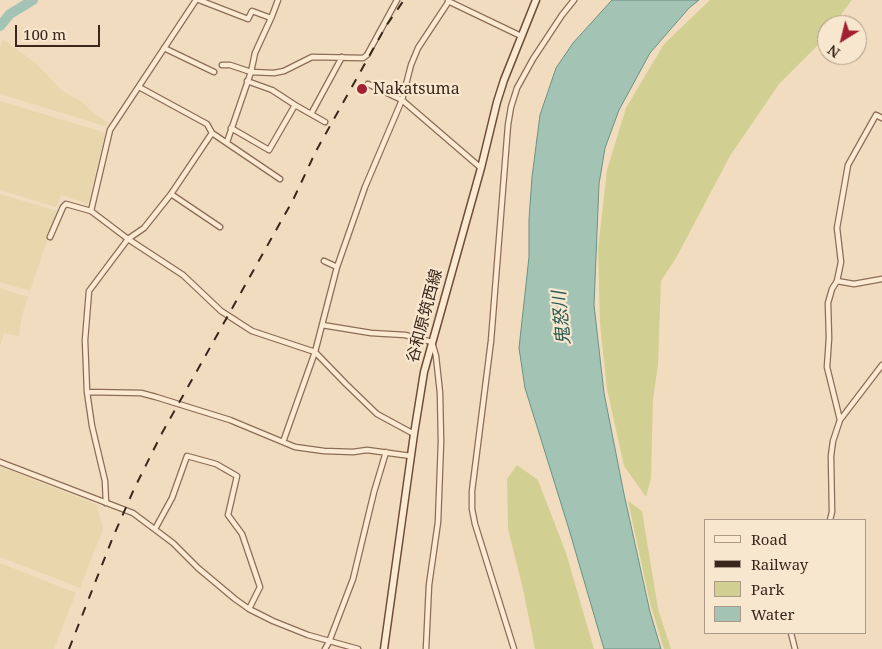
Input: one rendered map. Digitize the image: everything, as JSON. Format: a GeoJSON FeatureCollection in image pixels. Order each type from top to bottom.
{"type":"FeatureCollection","features":[{"type":"Feature","properties":{"kind":"main road","name":"谷和原筑西線"},"geometry":{"type":"LineString","coordinates":[[384,649],[424,372],[481,168],[496,102],[536,0]]}},
{"type":"Feature","properties":{"kind":"street"},"geometry":{"type":"LineString","coordinates":[[91,210],[110,130],[198,0],[248,19],[252,11],[271,18]]}},
{"type":"Feature","properties":{"kind":"street"},"geometry":{"type":"LineString","coordinates":[[227,142],[255,53],[278,0]]}},
{"type":"Feature","properties":{"kind":"street"},"geometry":{"type":"LineString","coordinates":[[222,65],[230,65],[250,72],[274,73],[284,71],[312,57],[363,58],[397,0]]}},
{"type":"Feature","properties":{"kind":"street"},"geometry":{"type":"LineString","coordinates":[[514,649],[475,524],[472,509],[472,492],[492,341],[508,125],[511,107],[530,64],[574,0]]}},
{"type":"Feature","properties":{"kind":"street"},"geometry":{"type":"LineString","coordinates":[[283,442],[315,352],[337,267],[365,187],[402,100],[411,65],[418,48],[450,1],[521,36]]}},
{"type":"Feature","properties":{"kind":"street"},"geometry":{"type":"LineString","coordinates":[[164,48],[214,72]]}},
{"type":"Feature","properties":{"kind":"street"},"geometry":{"type":"LineString","coordinates":[[311,114],[342,58]]}},
{"type":"Feature","properties":{"kind":"street"},"geometry":{"type":"LineString","coordinates":[[247,80],[272,90],[325,122]]}},
{"type":"Feature","properties":{"kind":"street"},"geometry":{"type":"LineString","coordinates":[[368,84],[402,100],[481,168]]}},
{"type":"Feature","properties":{"kind":"street"},"geometry":{"type":"LineString","coordinates":[[139,87],[207,124],[212,133],[280,179]]}},
{"type":"Feature","properties":{"kind":"street"},"geometry":{"type":"LineString","coordinates":[[231,128],[269,150],[294,105]]}},
{"type":"Feature","properties":{"kind":"street"},"geometry":{"type":"LineString","coordinates":[[840,420],[827,367],[829,338],[828,303],[832,289],[837,281],[841,262],[837,228],[848,165],[876,115],[882,118]]}},
{"type":"Feature","properties":{"kind":"street"},"geometry":{"type":"LineString","coordinates":[[106,504],[105,481],[92,426],[87,392],[85,340],[89,291],[97,283],[128,239],[144,228],[171,194],[212,133]]}},
{"type":"Feature","properties":{"kind":"street"},"geometry":{"type":"LineString","coordinates":[[171,194],[220,227]]}},
{"type":"Feature","properties":{"kind":"street"},"geometry":{"type":"LineString","coordinates":[[50,237],[66,204],[91,210],[128,239],[183,276],[220,311],[252,331],[315,352],[378,414],[414,434]]}},
{"type":"Feature","properties":{"kind":"street"},"geometry":{"type":"LineString","coordinates":[[324,261],[337,267]]}},
{"type":"Feature","properties":{"kind":"street"},"geometry":{"type":"LineString","coordinates":[[837,281],[854,284],[882,279]]}},
{"type":"Feature","properties":{"kind":"street"},"geometry":{"type":"LineString","coordinates":[[322,325],[371,333],[406,336],[432,342],[436,356],[440,393],[441,442],[438,522],[429,585],[426,649]]}},
{"type":"Feature","properties":{"kind":"street"},"geometry":{"type":"LineString","coordinates":[[830,519],[832,512],[831,456],[833,441],[840,420],[882,364]]}},
{"type":"Feature","properties":{"kind":"street"},"geometry":{"type":"LineString","coordinates":[[87,392],[141,393],[156,396],[230,420],[296,447],[324,451],[353,452],[367,450],[411,456]]}},
{"type":"Feature","properties":{"kind":"street"},"geometry":{"type":"LineString","coordinates":[[325,649],[352,579],[386,452]]}},
{"type":"Feature","properties":{"kind":"street"},"geometry":{"type":"LineString","coordinates":[[155,529],[172,498],[187,456],[216,464],[237,476],[228,515],[242,534],[260,587],[249,609]]}},
{"type":"Feature","properties":{"kind":"street"},"geometry":{"type":"LineString","coordinates":[[0,462],[133,513],[173,543],[198,568],[249,609],[274,621],[329,642],[358,649]]}},
{"type":"Feature","properties":{"kind":"street"},"geometry":{"type":"LineString","coordinates":[[792,634],[795,649]]}},
{"type":"Feature","properties":{"kind":"shaded area"},"geometry":{"type":"Polygon","coordinates":[[[3,39],[37,64],[62,91],[81,101],[95,114],[109,123],[104,126],[0,94],[0,47],[3,39]]]}},
{"type":"Feature","properties":{"kind":"shaded area"},"geometry":{"type":"Polygon","coordinates":[[[0,101],[105,134],[88,204],[61,195],[56,207],[0,190],[0,101]]]}},
{"type":"Feature","properties":{"kind":"shaded area"},"geometry":{"type":"Polygon","coordinates":[[[0,194],[57,211],[30,291],[0,282],[0,194]]]}},
{"type":"Feature","properties":{"kind":"shaded area"},"geometry":{"type":"Polygon","coordinates":[[[0,288],[28,297],[22,315],[19,336],[4,333],[0,347],[0,288]]]}},
{"type":"Feature","properties":{"kind":"shaded area"},"geometry":{"type":"Polygon","coordinates":[[[0,466],[97,505],[103,529],[80,588],[0,557],[0,466]]]}},
{"type":"Feature","properties":{"kind":"shaded area"},"geometry":{"type":"Polygon","coordinates":[[[0,563],[76,593],[54,649],[0,649],[0,563]]]}},
{"type":"Feature","properties":{"kind":"green space"},"geometry":{"type":"Polygon","coordinates":[[[710,0],[852,0],[841,15],[817,15],[817,46],[779,84],[730,156],[676,258],[661,281],[658,365],[653,399],[651,478],[646,497],[624,466],[607,389],[600,324],[598,249],[607,170],[626,108],[664,44],[710,0]]]}},
{"type":"Feature","properties":{"kind":"green space"},"geometry":{"type":"Polygon","coordinates":[[[517,465],[538,480],[566,553],[594,649],[535,649],[508,529],[507,479],[517,465]]]}},
{"type":"Feature","properties":{"kind":"green space"},"geometry":{"type":"Polygon","coordinates":[[[628,501],[642,511],[658,609],[671,649],[664,649],[650,603],[628,501]]]}},
{"type":"Feature","properties":{"kind":"water","name":"鬼怒川"},"geometry":{"type":"Polygon","coordinates":[[[612,0],[699,0],[689,8],[650,53],[619,110],[605,148],[599,184],[594,305],[604,393],[650,612],[661,649],[604,649],[525,388],[519,348],[529,257],[532,177],[540,115],[556,68],[573,43],[612,0]]]}},
{"type":"Feature","properties":{"kind":"waterway"},"geometry":{"type":"LineString","coordinates":[[0,26],[10,14],[33,0]]}},
{"type":"Feature","properties":{"kind":"railway"},"geometry":{"type":"LineString","coordinates":[[69,649],[113,537],[162,433],[293,200],[316,151],[386,26],[404,0]]}},
{"type":"Feature","properties":{"kind":"place","name":"Nakatsuma"},"geometry":{"type":"Point","coordinates":[362,89]}}]}
